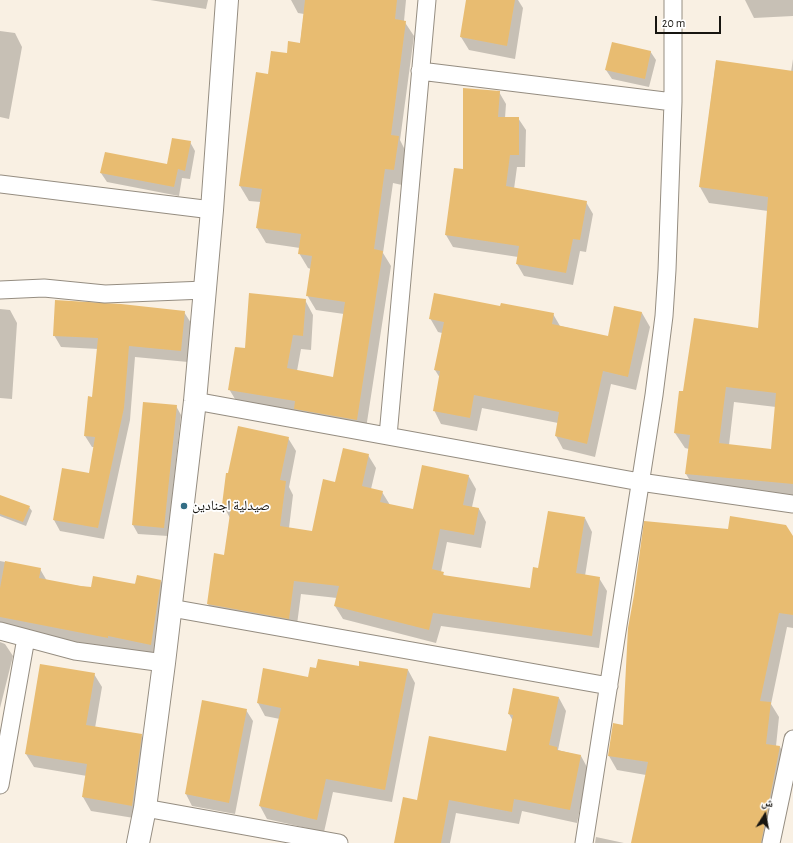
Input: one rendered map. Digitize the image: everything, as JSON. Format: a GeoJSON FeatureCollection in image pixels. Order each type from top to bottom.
{"type":"FeatureCollection","features":[{"type":"Feature","properties":{"kind":"main road"},"geometry":{"type":"LineString","coordinates":[[138,843],[145,808],[164,663],[195,401],[212,210],[226,0]]}},
{"type":"Feature","properties":{"kind":"street"},"geometry":{"type":"LineString","coordinates":[[388,436],[427,0]]}},
{"type":"Feature","properties":{"kind":"street"},"geometry":{"type":"LineString","coordinates":[[584,843],[659,356],[665,301],[673,102],[672,0]]}},
{"type":"Feature","properties":{"kind":"street"},"geometry":{"type":"LineString","coordinates":[[420,71],[673,102]]}},
{"type":"Feature","properties":{"kind":"street"},"geometry":{"type":"LineString","coordinates":[[0,184],[212,210]]}},
{"type":"Feature","properties":{"kind":"street"},"geometry":{"type":"LineString","coordinates":[[0,290],[44,288],[105,294],[205,290]]}},
{"type":"Feature","properties":{"kind":"street"},"geometry":{"type":"LineString","coordinates":[[195,401],[640,482],[793,504]]}},
{"type":"Feature","properties":{"kind":"street"},"geometry":{"type":"LineString","coordinates":[[171,608],[609,686]]}},
{"type":"Feature","properties":{"kind":"street"},"geometry":{"type":"LineString","coordinates":[[0,631],[75,651],[164,663]]}},
{"type":"Feature","properties":{"kind":"street"},"geometry":{"type":"LineString","coordinates":[[0,785],[26,638]]}},
{"type":"Feature","properties":{"kind":"street"},"geometry":{"type":"LineString","coordinates":[[771,843],[793,739]]}},
{"type":"Feature","properties":{"kind":"street"},"geometry":{"type":"LineString","coordinates":[[145,808],[339,843]]}},
{"type":"Feature","properties":{"kind":"building"},"geometry":{"type":"Polygon","coordinates":[[[305,0],[397,0],[395,19],[406,21],[391,135],[399,136],[394,170],[385,169],[374,249],[383,251],[357,420],[294,409],[295,401],[228,390],[235,347],[245,348],[249,293],[306,299],[303,336],[293,335],[287,368],[333,377],[345,302],[306,296],[312,256],[298,254],[301,234],[256,228],[262,189],[239,186],[256,72],[268,74],[271,51],[287,53],[288,41],[300,43],[305,0]]]}},
{"type":"Feature","properties":{"kind":"building"},"geometry":{"type":"Polygon","coordinates":[[[466,0],[515,0],[507,46],[460,37],[466,0]]]}},
{"type":"Feature","properties":{"kind":"building"},"geometry":{"type":"Polygon","coordinates":[[[612,42],[651,51],[645,79],[605,70],[612,42]]]}},
{"type":"Feature","properties":{"kind":"building"},"geometry":{"type":"Polygon","coordinates":[[[716,60],[793,71],[793,484],[685,474],[690,435],[674,433],[679,391],[683,391],[694,318],[758,328],[768,197],[699,187],[716,60]],[[726,387],[719,443],[771,449],[776,393],[726,387]]]}},
{"type":"Feature","properties":{"kind":"building"},"geometry":{"type":"Polygon","coordinates":[[[463,88],[500,91],[498,117],[519,117],[519,155],[510,155],[506,186],[587,201],[580,240],[573,239],[566,273],[516,264],[519,246],[445,235],[454,168],[463,169],[463,88]]]}},
{"type":"Feature","properties":{"kind":"building"},"geometry":{"type":"Polygon","coordinates":[[[172,138],[191,141],[185,171],[178,169],[174,187],[100,173],[105,152],[167,164],[172,138]]]}},
{"type":"Feature","properties":{"kind":"building"},"geometry":{"type":"Polygon","coordinates":[[[434,293],[500,306],[501,303],[554,313],[552,324],[608,336],[614,306],[642,312],[628,377],[603,371],[587,444],[555,436],[559,412],[474,395],[470,418],[433,411],[440,371],[434,370],[444,322],[429,319],[434,293]]]}},
{"type":"Feature","properties":{"kind":"building"},"geometry":{"type":"Polygon","coordinates":[[[55,300],[121,304],[185,311],[181,351],[129,346],[124,408],[98,528],[53,520],[62,468],[89,473],[95,437],[84,436],[88,396],[92,397],[98,338],[53,336],[55,300]]]}},
{"type":"Feature","properties":{"kind":"building"},"geometry":{"type":"Polygon","coordinates":[[[143,402],[177,405],[164,528],[132,525],[143,402]]]}},
{"type":"Feature","properties":{"kind":"building"},"geometry":{"type":"Polygon","coordinates":[[[238,426],[289,437],[280,480],[286,481],[280,526],[312,531],[323,479],[335,482],[343,448],[369,454],[362,486],[383,491],[380,502],[413,509],[422,465],[469,475],[463,505],[479,508],[474,535],[440,529],[432,569],[444,572],[443,575],[530,588],[533,567],[538,568],[548,511],[585,517],[576,573],[600,577],[592,636],[433,613],[429,630],[334,606],[339,586],[294,581],[289,619],[207,604],[214,553],[224,555],[231,507],[222,505],[226,473],[228,473],[238,426]]]}},
{"type":"Feature","properties":{"kind":"building"},"geometry":{"type":"Polygon","coordinates":[[[0,495],[30,506],[23,522],[0,514],[0,495]]]}},
{"type":"Feature","properties":{"kind":"building"},"geometry":{"type":"Polygon","coordinates":[[[730,516],[786,525],[793,536],[793,615],[779,613],[760,701],[771,702],[766,744],[780,746],[761,843],[631,843],[648,762],[608,756],[613,723],[623,725],[628,628],[644,521],[728,529],[730,516]]]}},
{"type":"Feature","properties":{"kind":"building"},"geometry":{"type":"Polygon","coordinates":[[[5,561],[41,568],[39,578],[81,586],[91,587],[93,576],[135,584],[137,575],[161,580],[151,645],[0,617],[0,588],[5,561]]]}},
{"type":"Feature","properties":{"kind":"building"},"geometry":{"type":"Polygon","coordinates":[[[318,659],[359,666],[359,661],[408,669],[385,790],[326,779],[317,820],[259,806],[281,708],[257,703],[263,668],[308,677],[310,667],[316,668],[318,659]]]}},
{"type":"Feature","properties":{"kind":"building"},"geometry":{"type":"Polygon","coordinates":[[[40,664],[95,673],[86,725],[142,734],[132,806],[82,797],[87,764],[25,754],[40,664]]]}},
{"type":"Feature","properties":{"kind":"building"},"geometry":{"type":"Polygon","coordinates":[[[513,688],[559,697],[549,745],[557,747],[557,750],[581,755],[570,810],[514,799],[512,812],[449,800],[441,843],[394,843],[403,797],[417,800],[429,736],[506,751],[513,715],[508,714],[513,688]]]}},
{"type":"Feature","properties":{"kind":"building"},"geometry":{"type":"Polygon","coordinates":[[[202,700],[247,709],[229,803],[185,794],[202,700]]]}},
{"type":"Feature","properties":{"kind":"place","name":"صيدلية اجنادين"},"geometry":{"type":"Point","coordinates":[184,506]}}]}
